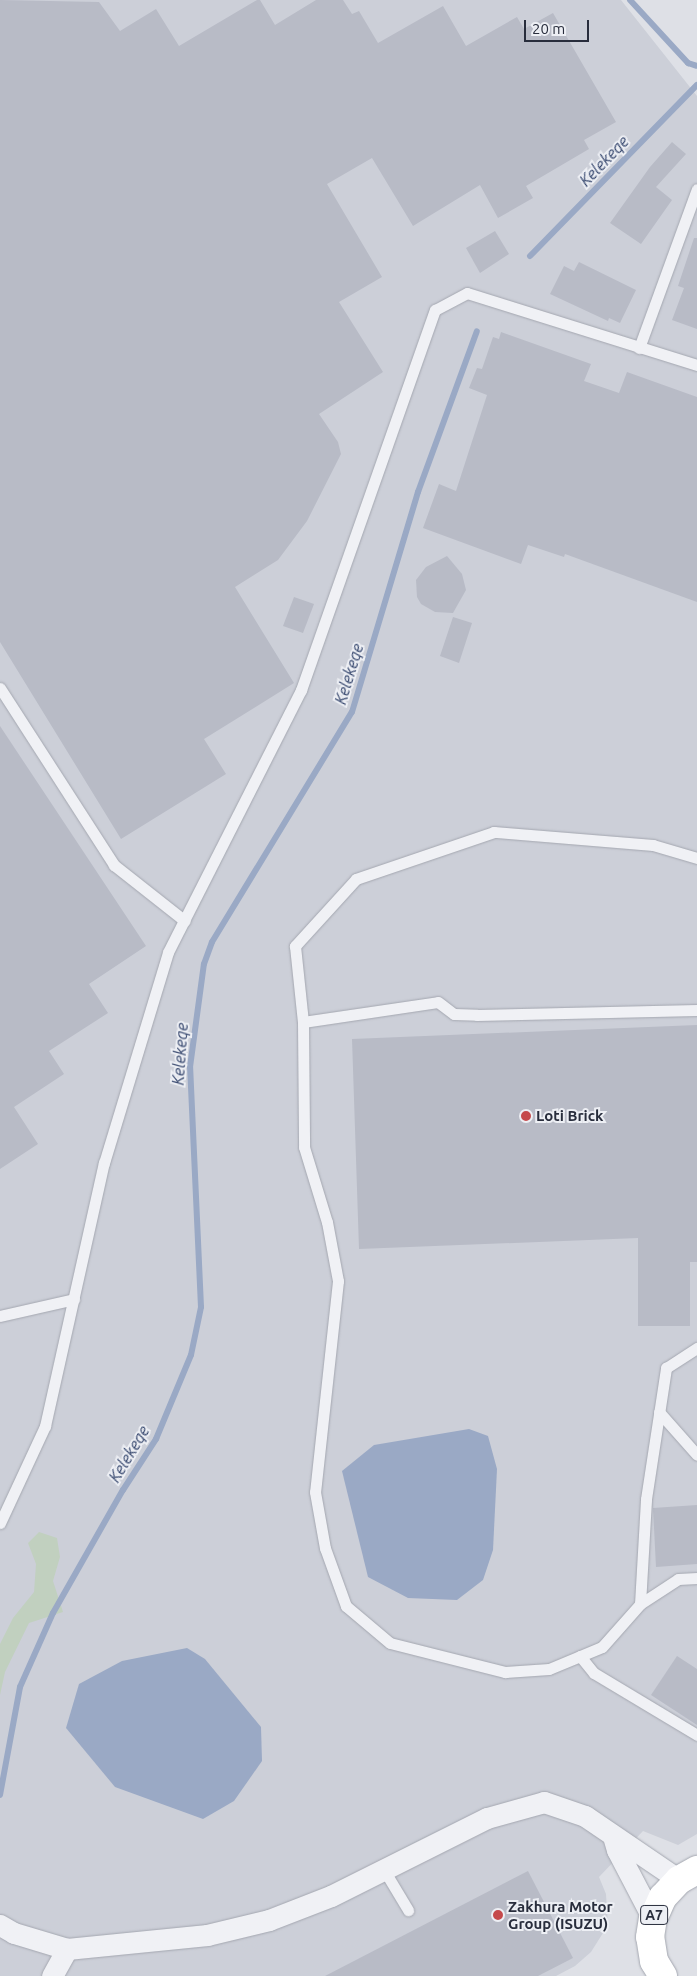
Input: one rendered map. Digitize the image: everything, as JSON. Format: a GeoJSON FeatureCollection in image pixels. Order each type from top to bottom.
{"type":"FeatureCollection","features":[{"type":"Feature","properties":{"kind":"main road","name":"A7"},"geometry":{"type":"LineString","coordinates":[[655,1971],[650,1937],[653,1919],[663,1897],[688,1875]]}},
{"type":"Feature","properties":{"kind":"street"},"geometry":{"type":"LineString","coordinates":[[0,1925],[14,1933],[67,1949],[207,1935],[269,1920],[384,1870],[486,1818],[544,1802],[585,1816],[613,1836],[688,1875]]}},
{"type":"Feature","properties":{"kind":"street"},"geometry":{"type":"LineString","coordinates":[[613,1836],[616,1850],[653,1919]]}},
{"type":"Feature","properties":{"kind":"street"},"geometry":{"type":"LineString","coordinates":[[52,1976],[67,1949]]}},
{"type":"Feature","properties":{"kind":"lane"},"geometry":{"type":"LineString","coordinates":[[639,348],[697,189]]}},
{"type":"Feature","properties":{"kind":"lane"},"geometry":{"type":"LineString","coordinates":[[0,1523],[45,1426],[104,1163],[168,952],[301,690],[435,310],[467,293],[697,366]]}},
{"type":"Feature","properties":{"kind":"lane"},"geometry":{"type":"LineString","coordinates":[[0,688],[114,865],[185,921]]}},
{"type":"Feature","properties":{"kind":"lane"},"geometry":{"type":"LineString","coordinates":[[697,858],[654,846],[494,832],[356,879],[295,946],[303,1022],[304,1146],[326,1222],[338,1281],[315,1492],[325,1548],[346,1606],[390,1643],[505,1672],[549,1669],[602,1647],[640,1604],[678,1579],[697,1578]]}},
{"type":"Feature","properties":{"kind":"lane"},"geometry":{"type":"LineString","coordinates":[[303,1022],[438,1002],[454,1014],[477,1016],[697,1010]]}},
{"type":"Feature","properties":{"kind":"lane"},"geometry":{"type":"LineString","coordinates":[[0,1316],[74,1299]]}},
{"type":"Feature","properties":{"kind":"lane"},"geometry":{"type":"LineString","coordinates":[[640,1604],[646,1499],[666,1368],[697,1348]]}},
{"type":"Feature","properties":{"kind":"lane"},"geometry":{"type":"LineString","coordinates":[[659,1412],[697,1455]]}},
{"type":"Feature","properties":{"kind":"lane"},"geometry":{"type":"LineString","coordinates":[[580,1656],[594,1673],[697,1735]]}},
{"type":"Feature","properties":{"kind":"lane"},"geometry":{"type":"LineString","coordinates":[[384,1870],[408,1910]]}},
{"type":"Feature","properties":{"kind":"shaded area"},"geometry":{"type":"Polygon","coordinates":[[[0,0],[621,0],[697,96],[697,1834],[678,1845],[643,1831],[599,1877],[606,1894],[608,1925],[591,1952],[575,1966],[556,1976],[0,1976],[0,0]]]}},
{"type":"Feature","properties":{"kind":"green space"},"geometry":{"type":"Polygon","coordinates":[[[39,1532],[57,1538],[60,1557],[53,1581],[63,1612],[29,1623],[5,1672],[0,1695],[0,1644],[13,1618],[34,1592],[36,1564],[28,1543],[39,1532]]]}},
{"type":"Feature","properties":{"kind":"water"},"geometry":{"type":"Polygon","coordinates":[[[469,1429],[488,1436],[497,1469],[493,1550],[483,1580],[457,1600],[408,1598],[368,1577],[342,1471],[374,1445],[469,1429]]]}},
{"type":"Feature","properties":{"kind":"water"},"geometry":{"type":"Polygon","coordinates":[[[187,1648],[205,1659],[261,1727],[262,1761],[234,1801],[203,1819],[115,1787],[66,1728],[79,1684],[122,1661],[187,1648]]]}},
{"type":"Feature","properties":{"kind":"building"},"geometry":{"type":"Polygon","coordinates":[[[0,0],[99,2],[120,31],[156,9],[179,46],[257,0],[260,0],[275,25],[316,0],[343,0],[352,14],[359,11],[378,43],[443,6],[466,46],[517,17],[524,29],[553,13],[616,122],[584,140],[589,149],[526,186],[533,198],[498,218],[480,185],[413,226],[372,158],[327,184],[382,277],[339,302],[383,372],[319,414],[338,442],[341,454],[307,521],[278,560],[235,587],[294,683],[204,739],[226,774],[121,839],[0,642],[0,0]]]}},
{"type":"Feature","properties":{"kind":"building"},"geometry":{"type":"Polygon","coordinates":[[[672,142],[686,154],[656,187],[672,200],[641,244],[610,223],[650,167],[672,142]]]}},
{"type":"Feature","properties":{"kind":"building"},"geometry":{"type":"Polygon","coordinates":[[[495,231],[509,254],[480,273],[466,248],[495,231]]]}},
{"type":"Feature","properties":{"kind":"building"},"geometry":{"type":"Polygon","coordinates":[[[694,238],[697,238],[697,329],[672,320],[684,288],[678,286],[694,238]]]}},
{"type":"Feature","properties":{"kind":"building"},"geometry":{"type":"Polygon","coordinates":[[[579,262],[636,290],[620,323],[609,318],[608,321],[550,294],[564,266],[574,271],[579,262]]]}},
{"type":"Feature","properties":{"kind":"building"},"geometry":{"type":"Polygon","coordinates":[[[501,332],[591,364],[584,381],[619,393],[627,372],[697,397],[697,602],[565,554],[564,557],[528,545],[521,564],[423,528],[439,484],[456,491],[487,395],[469,388],[477,368],[482,369],[493,337],[499,339],[501,332]]]}},
{"type":"Feature","properties":{"kind":"building"},"geometry":{"type":"Polygon","coordinates":[[[447,556],[462,574],[466,590],[453,613],[435,612],[421,604],[417,597],[416,580],[426,567],[447,556]]]}},
{"type":"Feature","properties":{"kind":"building"},"geometry":{"type":"Polygon","coordinates":[[[294,597],[314,604],[303,633],[283,626],[294,597]]]}},
{"type":"Feature","properties":{"kind":"building"},"geometry":{"type":"Polygon","coordinates":[[[453,617],[472,623],[459,663],[440,656],[453,617]]]}},
{"type":"Feature","properties":{"kind":"building"},"geometry":{"type":"Polygon","coordinates":[[[0,726],[146,946],[89,984],[108,1013],[49,1051],[64,1074],[14,1107],[38,1144],[0,1169],[0,726]]]}},
{"type":"Feature","properties":{"kind":"building","name":"Loti Brick"},"geometry":{"type":"Polygon","coordinates":[[[697,1025],[697,1262],[690,1262],[690,1326],[638,1326],[638,1238],[359,1249],[352,1039],[697,1025]]]}},
{"type":"Feature","properties":{"kind":"building"},"geometry":{"type":"Polygon","coordinates":[[[697,1505],[697,1564],[656,1567],[653,1508],[697,1505]]]}},
{"type":"Feature","properties":{"kind":"building"},"geometry":{"type":"Polygon","coordinates":[[[677,1656],[697,1669],[697,1725],[651,1695],[677,1656]]]}},
{"type":"Feature","properties":{"kind":"building","name":"Zakhura Motor Group (ISUZU)"},"geometry":{"type":"Polygon","coordinates":[[[528,1871],[573,1958],[538,1976],[325,1976],[528,1871]]]}},
{"type":"Feature","properties":{"kind":"waterway"},"geometry":{"type":"LineString","coordinates":[[630,0],[688,63],[697,66]]}},
{"type":"Feature","properties":{"kind":"waterway","name":"Kelekeqe"},"geometry":{"type":"LineString","coordinates":[[530,256],[697,85]]}},
{"type":"Feature","properties":{"kind":"waterway","name":"Kelekeqe"},"geometry":{"type":"LineString","coordinates":[[0,1795],[20,1687],[53,1613],[123,1490],[156,1439],[191,1355],[201,1307],[190,1067],[204,964],[212,942],[352,712],[418,492],[477,331]]}},
{"type":"Feature","properties":{"kind":"place","name":"Loti Brick"},"geometry":{"type":"Point","coordinates":[526,1116]}},
{"type":"Feature","properties":{"kind":"place","name":"Zakhura Motor Group (ISUZU)"},"geometry":{"type":"Point","coordinates":[498,1915]}}]}
